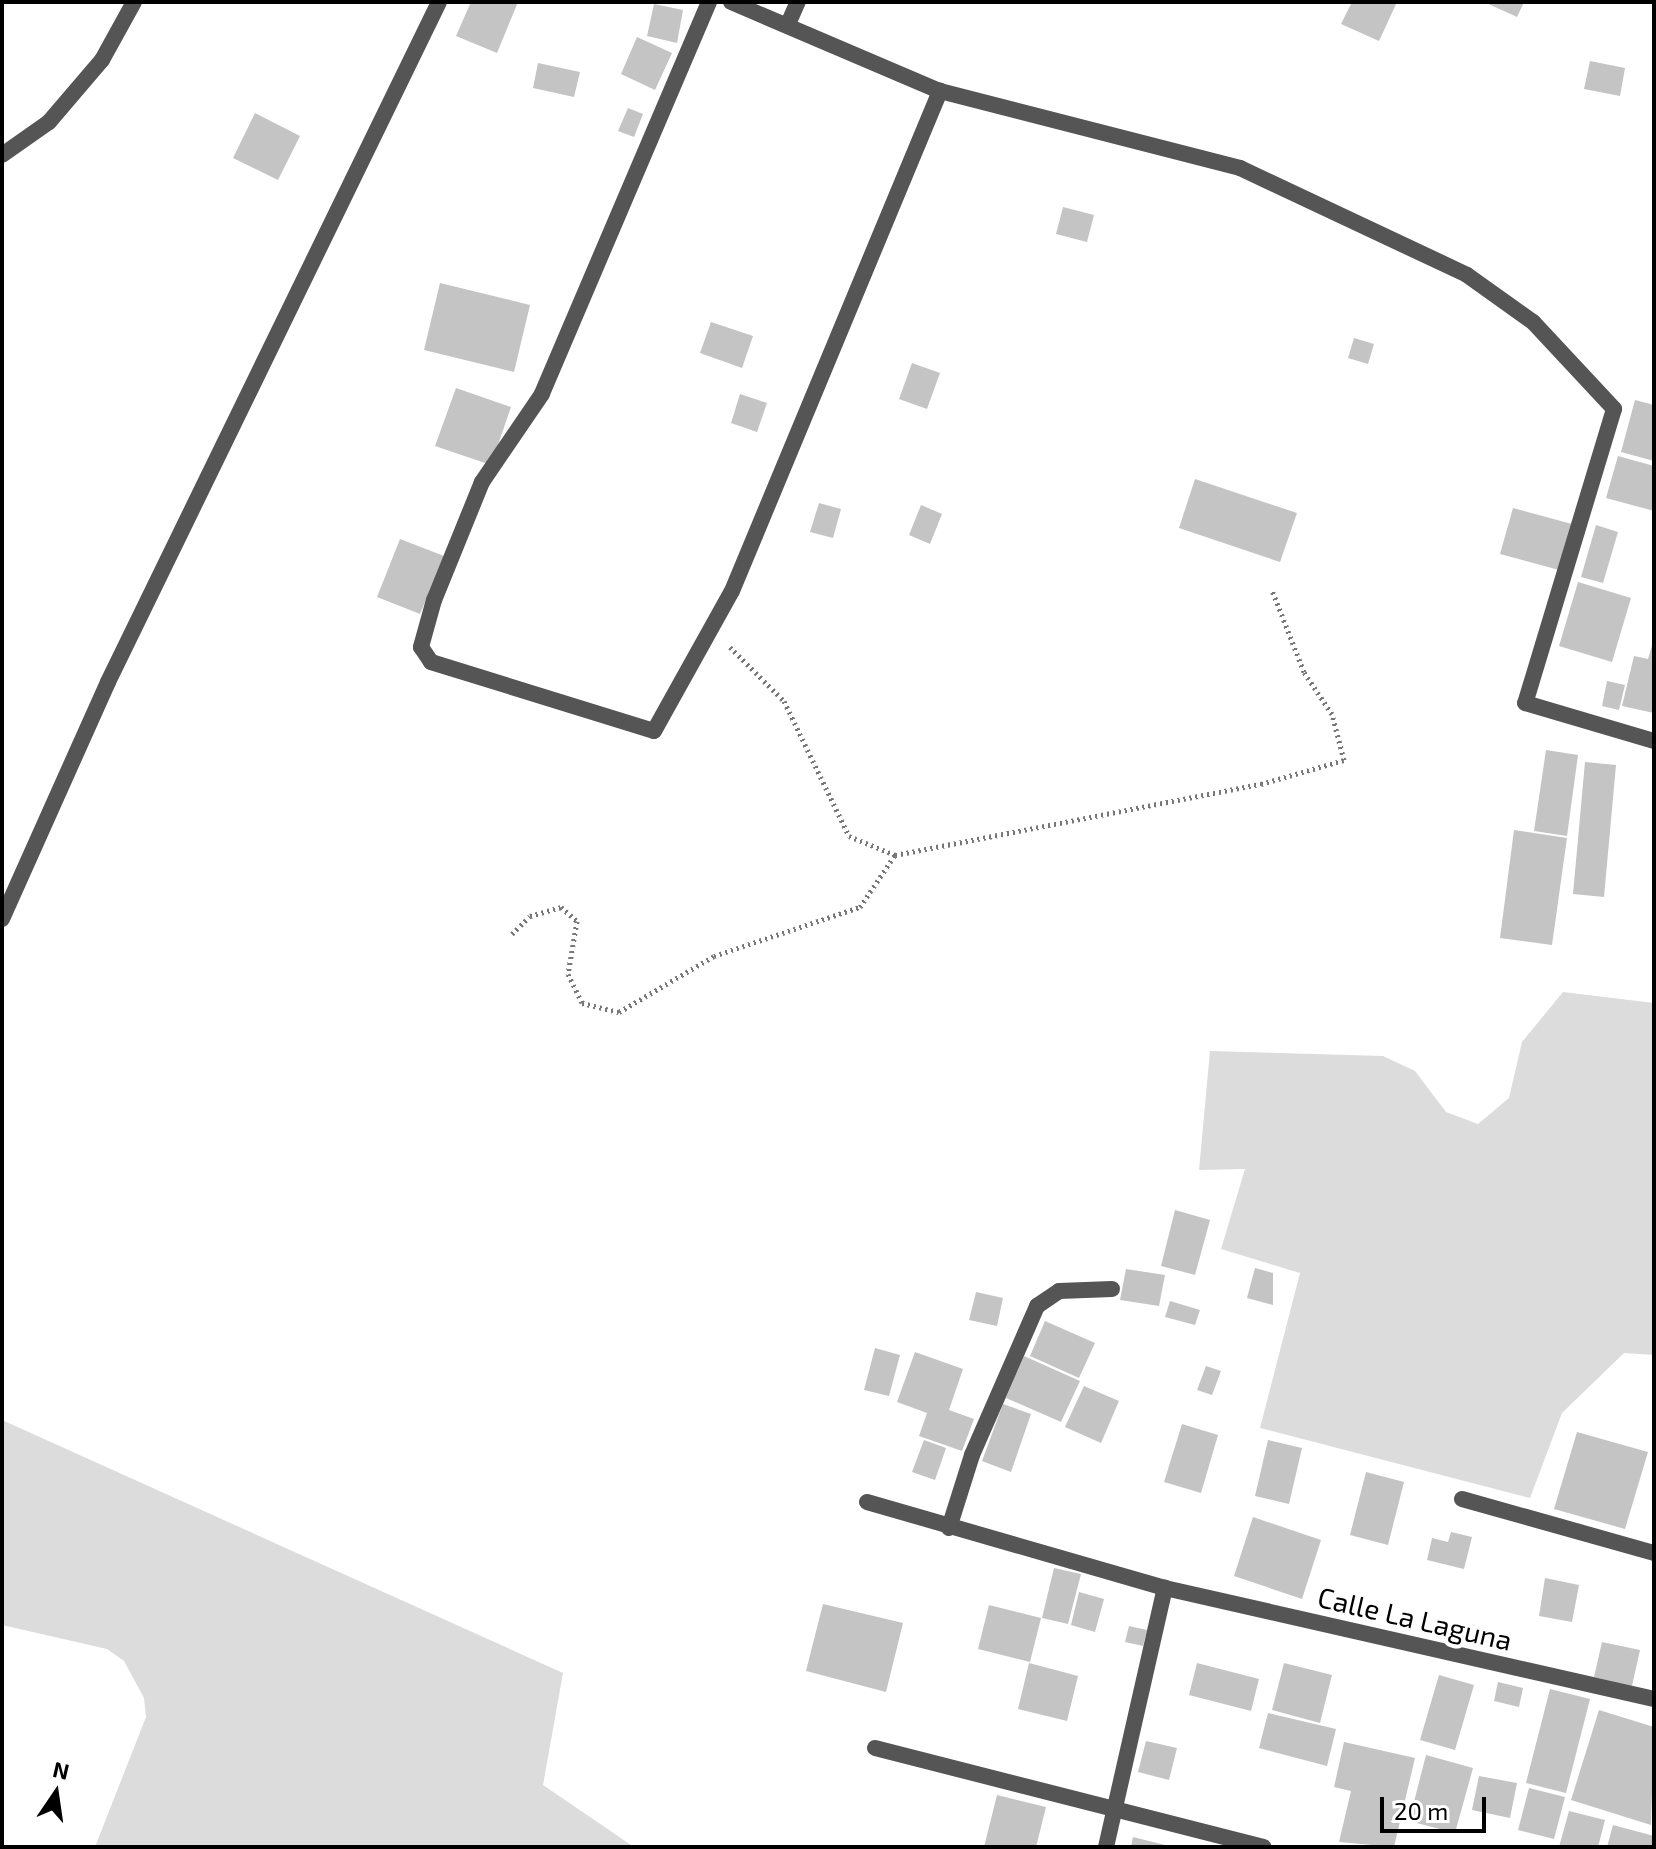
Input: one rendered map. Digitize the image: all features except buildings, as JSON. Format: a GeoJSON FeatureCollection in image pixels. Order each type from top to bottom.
{"type":"FeatureCollection","features":[{"type":"Feature","properties":{"kind":"street"},"geometry":{"type":"LineString","coordinates":[[2,155],[58,112],[102,60],[134,2]]}},
{"type":"Feature","properties":{"kind":"street"},"geometry":{"type":"LineString","coordinates":[[2,919],[108,682],[439,2]]}},
{"type":"Feature","properties":{"kind":"street"},"geometry":{"type":"LineString","coordinates":[[709,2],[542,394],[482,482],[421,647],[431,662],[654,731],[712,629],[940,91]]}},
{"type":"Feature","properties":{"kind":"street"},"geometry":{"type":"LineString","coordinates":[[731,2],[940,91],[1240,168],[1467,275],[1533,322],[1598,384],[1614,409],[1525,703],[1654,741]]}},
{"type":"Feature","properties":{"kind":"street"},"geometry":{"type":"LineString","coordinates":[[788,24],[798,2]]}},
{"type":"Feature","properties":{"kind":"street"},"geometry":{"type":"LineString","coordinates":[[949,1528],[972,1455],[1037,1306],[1059,1291],[1112,1289]]}},
{"type":"Feature","properties":{"kind":"street"},"geometry":{"type":"LineString","coordinates":[[1462,1499],[1654,1553]]}},
{"type":"Feature","properties":{"kind":"street","name":"Calle La Laguna"},"geometry":{"type":"LineString","coordinates":[[867,1502],[1165,1588],[1654,1699]]}},
{"type":"Feature","properties":{"kind":"street"},"geometry":{"type":"LineString","coordinates":[[1106,1847],[1165,1588]]}},
{"type":"Feature","properties":{"kind":"street"},"geometry":{"type":"LineString","coordinates":[[875,1748],[1264,1847]]}},
{"type":"Feature","properties":{"kind":"path"},"geometry":{"type":"LineString","coordinates":[[712,629],[784,701],[849,836],[895,855],[1261,784],[1344,760],[1332,714],[1304,672],[1272,590]]}},
{"type":"Feature","properties":{"kind":"path"},"geometry":{"type":"LineString","coordinates":[[512,934],[530,916],[561,907],[577,921],[568,974],[582,1003],[619,1012],[714,956],[860,907],[895,855]]}},
{"type":"Feature","properties":{"kind":"shaded area"},"geometry":{"type":"Polygon","coordinates":[[[1563,992],[1654,1003],[1654,1355],[1624,1353],[1562,1413],[1530,1498],[1260,1428],[1300,1273],[1221,1249],[1245,1169],[1199,1170],[1210,1051],[1383,1056],[1415,1071],[1446,1112],[1478,1124],[1509,1098],[1522,1042],[1563,992]]]}},
{"type":"Feature","properties":{"kind":"shaded area"},"geometry":{"type":"Polygon","coordinates":[[[2,1420],[563,1673],[543,1785],[634,1847],[95,1847],[146,1717],[144,1698],[124,1661],[107,1649],[2,1625],[2,1420]]]}}]}
